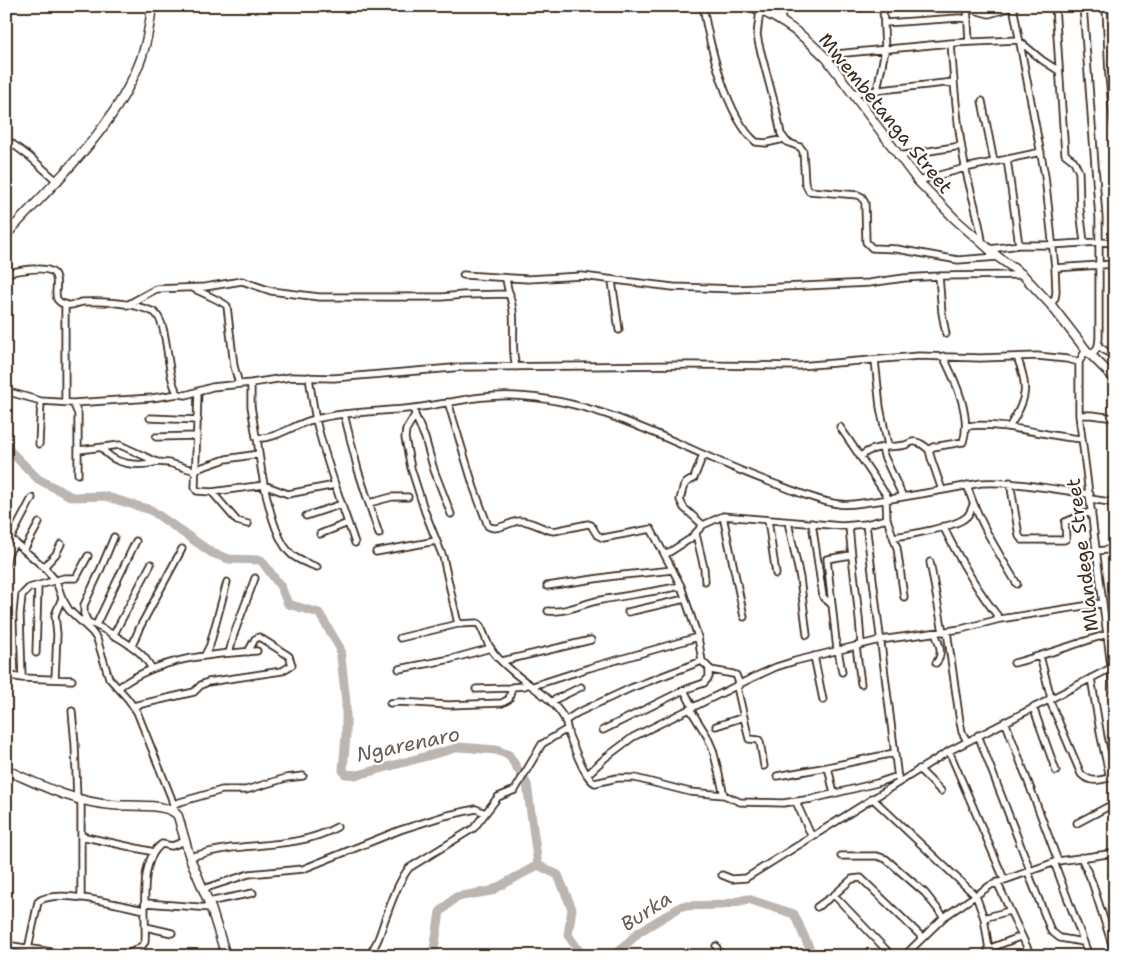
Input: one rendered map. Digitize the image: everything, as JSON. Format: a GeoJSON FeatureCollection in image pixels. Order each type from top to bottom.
{"type":"FeatureCollection","features":[{"type":"Feature","properties":{"kind":"street"},"geometry":{"type":"LineString","coordinates":[[6,235],[58,182],[92,142],[121,100],[141,58],[149,29],[152,6]]}},
{"type":"Feature","properties":{"kind":"street"},"geometry":{"type":"LineString","coordinates":[[703,6],[722,81],[732,106],[743,126],[756,142],[766,143],[784,139]]}},
{"type":"Feature","properties":{"kind":"street","name":"Mwembetanga Street"},"geometry":{"type":"LineString","coordinates":[[750,6],[782,23],[814,46],[827,59],[918,181],[955,219],[998,257],[1023,275],[1089,353],[1115,379]]}},
{"type":"Feature","properties":{"kind":"street"},"geometry":{"type":"LineString","coordinates":[[781,6],[783,14],[782,23]]}},
{"type":"Feature","properties":{"kind":"street"},"geometry":{"type":"LineString","coordinates":[[878,90],[885,50],[883,6]]}},
{"type":"Feature","properties":{"kind":"street"},"geometry":{"type":"LineString","coordinates":[[1055,6],[1065,154],[1074,161],[1079,172],[1084,242]]}},
{"type":"Feature","properties":{"kind":"street"},"geometry":{"type":"LineString","coordinates":[[9,392],[41,401],[73,403],[152,398],[178,394],[186,395],[212,387],[291,377],[334,378],[464,367],[799,366],[905,356],[1052,357],[1079,362],[1098,346],[1100,322],[1099,218],[1083,6]]}},
{"type":"Feature","properties":{"kind":"street"},"geometry":{"type":"LineString","coordinates":[[1106,6],[1109,77],[1115,132]]}},
{"type":"Feature","properties":{"kind":"street"},"geometry":{"type":"LineString","coordinates":[[969,42],[967,7],[989,14],[1013,7],[1041,152],[1046,191],[1056,292],[1050,306]]}},
{"type":"Feature","properties":{"kind":"street"},"geometry":{"type":"LineString","coordinates":[[760,10],[757,35],[758,45],[776,109],[778,126],[784,139],[800,147],[803,152],[805,183],[809,190],[862,197],[866,242],[872,248],[897,249],[958,260],[998,257]]}},
{"type":"Feature","properties":{"kind":"street"},"geometry":{"type":"LineString","coordinates":[[885,23],[968,19]]}},
{"type":"Feature","properties":{"kind":"street"},"geometry":{"type":"LineString","coordinates":[[827,59],[837,54],[846,53],[951,43],[1018,40],[1059,71]]}},
{"type":"Feature","properties":{"kind":"street"},"geometry":{"type":"LineString","coordinates":[[951,43],[965,168],[980,223],[982,242]]}},
{"type":"Feature","properties":{"kind":"street"},"geometry":{"type":"LineString","coordinates":[[853,93],[954,82]]}},
{"type":"Feature","properties":{"kind":"street"},"geometry":{"type":"LineString","coordinates":[[982,101],[994,162]]}},
{"type":"Feature","properties":{"kind":"street"},"geometry":{"type":"LineString","coordinates":[[7,140],[58,182]]}},
{"type":"Feature","properties":{"kind":"street"},"geometry":{"type":"LineString","coordinates":[[898,156],[962,146]]}},
{"type":"Feature","properties":{"kind":"street"},"geometry":{"type":"LineString","coordinates":[[918,181],[965,168],[1041,152]]}},
{"type":"Feature","properties":{"kind":"street"},"geometry":{"type":"LineString","coordinates":[[1008,159],[1019,245]]}},
{"type":"Feature","properties":{"kind":"street"},"geometry":{"type":"LineString","coordinates":[[990,248],[1084,242],[1115,243]]}},
{"type":"Feature","properties":{"kind":"street"},"geometry":{"type":"LineString","coordinates":[[1055,268],[1115,264]]}},
{"type":"Feature","properties":{"kind":"street"},"geometry":{"type":"LineString","coordinates":[[6,273],[43,269],[52,271],[56,276],[56,296],[60,303],[68,305],[81,302],[126,305],[150,310],[158,314],[163,327],[172,378],[178,394]]}},
{"type":"Feature","properties":{"kind":"street"},"geometry":{"type":"LineString","coordinates":[[463,275],[528,279],[582,276],[673,287],[736,289],[869,283],[939,276],[1023,275]]}},
{"type":"Feature","properties":{"kind":"street"},"geometry":{"type":"LineString","coordinates":[[939,276],[946,334]]}},
{"type":"Feature","properties":{"kind":"street"},"geometry":{"type":"LineString","coordinates":[[506,278],[514,324],[513,353],[516,367]]}},
{"type":"Feature","properties":{"kind":"street"},"geometry":{"type":"LineString","coordinates":[[126,305],[156,289],[242,281],[271,291],[319,297],[442,297],[510,294]]}},
{"type":"Feature","properties":{"kind":"street"},"geometry":{"type":"LineString","coordinates":[[612,281],[619,330]]}},
{"type":"Feature","properties":{"kind":"street"},"geometry":{"type":"LineString","coordinates":[[193,287],[215,300],[224,302],[227,306],[234,366],[239,384]]}},
{"type":"Feature","properties":{"kind":"street"},"geometry":{"type":"LineString","coordinates":[[65,304],[65,402]]}},
{"type":"Feature","properties":{"kind":"street"},"geometry":{"type":"LineString","coordinates":[[1098,346],[1115,356]]}},
{"type":"Feature","properties":{"kind":"street"},"geometry":{"type":"LineString","coordinates":[[929,450],[932,447],[963,442],[966,426],[956,381],[943,356]]}},
{"type":"Feature","properties":{"kind":"street"},"geometry":{"type":"LineString","coordinates":[[1009,427],[1020,411],[1025,390],[1023,372],[1018,357]]}},
{"type":"Feature","properties":{"kind":"street"},"geometry":{"type":"LineString","coordinates":[[875,360],[885,447],[884,456],[903,497]]}},
{"type":"Feature","properties":{"kind":"street","name":"Mlandege Street"},"geometry":{"type":"LineString","coordinates":[[1079,362],[1079,415],[1115,698]]}},
{"type":"Feature","properties":{"kind":"street"},"geometry":{"type":"LineString","coordinates":[[309,377],[316,419],[335,485],[355,543]]}},
{"type":"Feature","properties":{"kind":"street"},"geometry":{"type":"LineString","coordinates":[[251,383],[252,419],[257,437],[264,485],[279,538],[293,556],[317,567]]}},
{"type":"Feature","properties":{"kind":"street"},"geometry":{"type":"LineString","coordinates":[[198,391],[195,488],[197,491],[212,492],[264,485],[288,494],[335,485]]}},
{"type":"Feature","properties":{"kind":"street"},"geometry":{"type":"LineString","coordinates":[[257,437],[269,438],[298,424],[316,419],[344,414],[414,412],[448,402],[480,396],[498,395],[555,399],[589,408],[632,423],[747,474],[830,502],[849,505],[967,485],[1010,482],[1115,503]]}},
{"type":"Feature","properties":{"kind":"street"},"geometry":{"type":"LineString","coordinates":[[39,444],[41,401]]}},
{"type":"Feature","properties":{"kind":"street"},"geometry":{"type":"LineString","coordinates":[[448,402],[474,488],[490,528],[520,521],[529,522],[554,531],[588,524],[591,525],[597,535],[603,538],[649,528],[652,531],[681,586],[698,637],[702,660],[709,669],[736,675],[749,739],[759,740],[764,766]]}},
{"type":"Feature","properties":{"kind":"street"},"geometry":{"type":"LineString","coordinates":[[73,403],[78,414],[78,474]]}},
{"type":"Feature","properties":{"kind":"street"},"geometry":{"type":"LineString","coordinates":[[414,412],[451,514]]}},
{"type":"Feature","properties":{"kind":"street"},"geometry":{"type":"LineString","coordinates":[[414,412],[406,430],[405,438],[418,489],[443,557],[458,624]]}},
{"type":"Feature","properties":{"kind":"street"},"geometry":{"type":"LineString","coordinates":[[344,414],[358,470],[380,534]]}},
{"type":"Feature","properties":{"kind":"street"},"geometry":{"type":"LineString","coordinates":[[1079,415],[1091,414],[1115,418]]}},
{"type":"Feature","properties":{"kind":"street"},"geometry":{"type":"LineString","coordinates":[[150,418],[198,420]]}},
{"type":"Feature","properties":{"kind":"street"},"geometry":{"type":"LineString","coordinates":[[966,426],[982,424],[1009,427],[1066,438],[1082,439]]}},
{"type":"Feature","properties":{"kind":"street"},"geometry":{"type":"LineString","coordinates":[[840,427],[887,500],[887,519],[894,537],[904,597]]}},
{"type":"Feature","properties":{"kind":"street"},"geometry":{"type":"LineString","coordinates":[[156,437],[197,436]]}},
{"type":"Feature","properties":{"kind":"street"},"geometry":{"type":"LineString","coordinates":[[860,457],[885,447],[920,443],[929,450],[930,458],[942,490]]}},
{"type":"Feature","properties":{"kind":"street"},"geometry":{"type":"LineString","coordinates":[[79,450],[120,445],[157,462]]}},
{"type":"Feature","properties":{"kind":"street"},"geometry":{"type":"LineString","coordinates":[[102,448],[111,459],[121,462],[143,465],[157,462],[169,463],[196,470],[226,459],[259,454]]}},
{"type":"Feature","properties":{"kind":"street"},"geometry":{"type":"LineString","coordinates":[[703,455],[694,478],[685,484],[680,500],[684,508],[703,525]]}},
{"type":"Feature","properties":{"kind":"street"},"geometry":{"type":"LineString","coordinates":[[1010,482],[1019,536],[1022,540],[1064,540],[1066,536],[1065,522],[1092,511]]}},
{"type":"Feature","properties":{"kind":"street"},"geometry":{"type":"LineString","coordinates":[[967,485],[973,504],[986,531],[1017,584]]}},
{"type":"Feature","properties":{"kind":"street"},"geometry":{"type":"LineString","coordinates":[[212,492],[237,521],[248,524]]}},
{"type":"Feature","properties":{"kind":"street"},"geometry":{"type":"LineString","coordinates":[[369,503],[392,497],[408,497]]}},
{"type":"Feature","properties":{"kind":"street"},"geometry":{"type":"LineString","coordinates":[[6,565],[11,538],[32,498]]}},
{"type":"Feature","properties":{"kind":"street"},"geometry":{"type":"LineString","coordinates":[[306,516],[342,504]]}},
{"type":"Feature","properties":{"kind":"street"},"geometry":{"type":"LineString","coordinates":[[894,537],[921,532],[963,520],[968,516],[973,504]]}},
{"type":"Feature","properties":{"kind":"street"},"geometry":{"type":"LineString","coordinates":[[665,555],[696,534],[703,525],[723,516],[849,526],[887,519]]}},
{"type":"Feature","properties":{"kind":"street"},"geometry":{"type":"LineString","coordinates":[[723,516],[744,617]]}},
{"type":"Feature","properties":{"kind":"street"},"geometry":{"type":"LineString","coordinates":[[768,520],[776,574]]}},
{"type":"Feature","properties":{"kind":"street"},"geometry":{"type":"LineString","coordinates":[[788,522],[800,578],[807,635]]}},
{"type":"Feature","properties":{"kind":"street"},"geometry":{"type":"LineString","coordinates":[[24,550],[39,523]]}},
{"type":"Feature","properties":{"kind":"street"},"geometry":{"type":"LineString","coordinates":[[320,534],[348,523]]}},
{"type":"Feature","properties":{"kind":"street"},"geometry":{"type":"LineString","coordinates":[[812,523],[823,597],[831,604]]}},
{"type":"Feature","properties":{"kind":"street"},"geometry":{"type":"LineString","coordinates":[[866,524],[898,784]]}},
{"type":"Feature","properties":{"kind":"street"},"geometry":{"type":"LineString","coordinates":[[849,526],[859,609],[858,645],[861,684]]}},
{"type":"Feature","properties":{"kind":"street"},"geometry":{"type":"LineString","coordinates":[[943,526],[982,596],[1000,618]]}},
{"type":"Feature","properties":{"kind":"street"},"geometry":{"type":"LineString","coordinates":[[696,534],[705,581]]}},
{"type":"Feature","properties":{"kind":"street"},"geometry":{"type":"LineString","coordinates":[[88,622],[84,614],[84,605],[100,573],[114,537]]}},
{"type":"Feature","properties":{"kind":"street"},"geometry":{"type":"LineString","coordinates":[[11,538],[44,566],[56,581],[68,610],[87,626],[97,639],[106,673],[133,706],[178,816],[189,857],[210,905],[226,956]]}},
{"type":"Feature","properties":{"kind":"street"},"geometry":{"type":"LineString","coordinates":[[96,625],[136,541]]}},
{"type":"Feature","properties":{"kind":"street"},"geometry":{"type":"LineString","coordinates":[[376,552],[436,541]]}},
{"type":"Feature","properties":{"kind":"street"},"geometry":{"type":"LineString","coordinates":[[44,566],[56,554],[61,544]]}},
{"type":"Feature","properties":{"kind":"street"},"geometry":{"type":"LineString","coordinates":[[132,646],[139,629],[182,549]]}},
{"type":"Feature","properties":{"kind":"street"},"geometry":{"type":"LineString","coordinates":[[1097,552],[1115,549]]}},
{"type":"Feature","properties":{"kind":"street"},"geometry":{"type":"LineString","coordinates":[[842,672],[826,560],[851,555]]}},
{"type":"Feature","properties":{"kind":"street"},"geometry":{"type":"LineString","coordinates":[[22,678],[21,598],[26,590],[71,577],[76,578],[88,556]]}},
{"type":"Feature","properties":{"kind":"street"},"geometry":{"type":"LineString","coordinates":[[930,562],[945,632],[962,732],[967,741]]}},
{"type":"Feature","properties":{"kind":"street"},"geometry":{"type":"LineString","coordinates":[[113,636],[129,603],[152,564]]}},
{"type":"Feature","properties":{"kind":"street"},"geometry":{"type":"LineString","coordinates":[[547,586],[673,570]]}},
{"type":"Feature","properties":{"kind":"street"},"geometry":{"type":"LineString","coordinates":[[229,653],[255,578]]}},
{"type":"Feature","properties":{"kind":"street"},"geometry":{"type":"LineString","coordinates":[[205,655],[210,645],[227,582]]}},
{"type":"Feature","properties":{"kind":"street"},"geometry":{"type":"LineString","coordinates":[[36,653],[38,586]]}},
{"type":"Feature","properties":{"kind":"street"},"geometry":{"type":"LineString","coordinates":[[548,612],[558,612],[598,600],[646,594],[681,586]]}},
{"type":"Feature","properties":{"kind":"street"},"geometry":{"type":"LineString","coordinates":[[55,679],[57,634],[55,615],[62,598]]}},
{"type":"Feature","properties":{"kind":"street"},"geometry":{"type":"LineString","coordinates":[[628,612],[685,599]]}},
{"type":"Feature","properties":{"kind":"street"},"geometry":{"type":"LineString","coordinates":[[587,775],[605,758],[633,737],[776,667],[880,640],[945,632],[1000,618],[1103,603]]}},
{"type":"Feature","properties":{"kind":"street"},"geometry":{"type":"LineString","coordinates":[[77,618],[96,625],[132,646],[148,660],[152,669]]}},
{"type":"Feature","properties":{"kind":"street"},"geometry":{"type":"LineString","coordinates":[[400,638],[458,624],[479,624],[491,648],[502,661],[519,677],[552,701],[565,721],[587,775],[595,783],[617,778],[635,778],[690,792],[724,795],[740,802],[796,802],[834,794],[898,776]]}},
{"type":"Feature","properties":{"kind":"street"},"geometry":{"type":"LineString","coordinates":[[935,633],[941,651],[939,660],[936,663]]}},
{"type":"Feature","properties":{"kind":"street"},"geometry":{"type":"LineString","coordinates":[[1014,663],[1106,634]]}},
{"type":"Feature","properties":{"kind":"street"},"geometry":{"type":"LineString","coordinates":[[133,706],[194,692],[201,685],[208,682],[282,671],[292,665],[289,656],[259,637],[255,639],[248,652]]}},
{"type":"Feature","properties":{"kind":"street"},"geometry":{"type":"LineString","coordinates":[[476,689],[511,688],[531,685],[698,637]]}},
{"type":"Feature","properties":{"kind":"street"},"geometry":{"type":"LineString","coordinates":[[502,661],[591,640]]}},
{"type":"Feature","properties":{"kind":"street"},"geometry":{"type":"LineString","coordinates":[[399,669],[452,659],[491,648]]}},
{"type":"Feature","properties":{"kind":"street"},"geometry":{"type":"LineString","coordinates":[[118,688],[131,678],[152,669],[205,655],[257,652]]}},
{"type":"Feature","properties":{"kind":"street"},"geometry":{"type":"LineString","coordinates":[[814,656],[823,700]]}},
{"type":"Feature","properties":{"kind":"street"},"geometry":{"type":"LineString","coordinates":[[1040,656],[1050,698],[1081,774],[1084,778],[1093,781],[1112,777],[1096,716],[1091,678]]}},
{"type":"Feature","properties":{"kind":"street"},"geometry":{"type":"LineString","coordinates":[[565,721],[577,713],[631,688],[702,660]]}},
{"type":"Feature","properties":{"kind":"street"},"geometry":{"type":"LineString","coordinates":[[722,875],[732,879],[746,878],[949,751],[1111,668]]}},
{"type":"Feature","properties":{"kind":"street"},"geometry":{"type":"LineString","coordinates":[[603,730],[707,680],[709,669]]}},
{"type":"Feature","properties":{"kind":"street"},"geometry":{"type":"LineString","coordinates":[[6,675],[22,678],[72,680]]}},
{"type":"Feature","properties":{"kind":"street"},"geometry":{"type":"LineString","coordinates":[[552,701],[581,687]]}},
{"type":"Feature","properties":{"kind":"street"},"geometry":{"type":"LineString","coordinates":[[390,703],[449,705],[502,703],[509,699],[511,688]]}},
{"type":"Feature","properties":{"kind":"street"},"geometry":{"type":"LineString","coordinates":[[684,690],[714,750],[724,795]]}},
{"type":"Feature","properties":{"kind":"street"},"geometry":{"type":"LineString","coordinates":[[1033,707],[1056,772]]}},
{"type":"Feature","properties":{"kind":"street"},"geometry":{"type":"LineString","coordinates":[[72,711],[81,836],[81,898]]}},
{"type":"Feature","properties":{"kind":"street"},"geometry":{"type":"LineString","coordinates":[[716,726],[744,717]]}},
{"type":"Feature","properties":{"kind":"street"},"geometry":{"type":"LineString","coordinates":[[1005,722],[1056,862],[1082,942],[1089,956]]}},
{"type":"Feature","properties":{"kind":"street"},"geometry":{"type":"LineString","coordinates":[[368,956],[380,938],[387,914],[403,876],[409,868],[468,833],[477,825],[498,798],[505,793],[515,790],[542,744],[567,728]]}},
{"type":"Feature","properties":{"kind":"street"},"geometry":{"type":"LineString","coordinates":[[978,735],[1050,931],[1060,938],[1082,942]]}},
{"type":"Feature","properties":{"kind":"street"},"geometry":{"type":"LineString","coordinates":[[949,751],[1004,880]]}},
{"type":"Feature","properties":{"kind":"street"},"geometry":{"type":"LineString","coordinates":[[776,776],[894,753]]}},
{"type":"Feature","properties":{"kind":"street"},"geometry":{"type":"LineString","coordinates":[[828,767],[834,794]]}},
{"type":"Feature","properties":{"kind":"street"},"geometry":{"type":"LineString","coordinates":[[6,770],[79,800],[113,806],[166,808],[222,790],[246,790],[286,778],[303,776]]}},
{"type":"Feature","properties":{"kind":"street"},"geometry":{"type":"LineString","coordinates":[[919,770],[941,791]]}},
{"type":"Feature","properties":{"kind":"street"},"geometry":{"type":"LineString","coordinates":[[872,798],[976,896],[984,918],[990,956]]}},
{"type":"Feature","properties":{"kind":"street"},"geometry":{"type":"LineString","coordinates":[[796,802],[812,837]]}},
{"type":"Feature","properties":{"kind":"street"},"geometry":{"type":"LineString","coordinates":[[1077,823],[1115,803]]}},
{"type":"Feature","properties":{"kind":"street"},"geometry":{"type":"LineString","coordinates":[[203,889],[249,874],[303,869],[400,830],[444,816],[476,809],[485,813]]}},
{"type":"Feature","properties":{"kind":"street"},"geometry":{"type":"LineString","coordinates":[[189,857],[231,848],[279,844],[321,834],[337,827]]}},
{"type":"Feature","properties":{"kind":"street"},"geometry":{"type":"LineString","coordinates":[[81,836],[154,852]]}},
{"type":"Feature","properties":{"kind":"street"},"geometry":{"type":"LineString","coordinates":[[126,956],[146,942],[146,879],[149,863],[154,852],[162,844],[172,846],[185,841]]}},
{"type":"Feature","properties":{"kind":"street"},"geometry":{"type":"LineString","coordinates":[[904,956],[944,917],[997,882],[1056,862],[1115,853]]}},
{"type":"Feature","properties":{"kind":"street"},"geometry":{"type":"LineString","coordinates":[[841,856],[877,856],[886,859],[925,894],[944,917]]}},
{"type":"Feature","properties":{"kind":"street"},"geometry":{"type":"LineString","coordinates":[[1081,857],[1092,882],[1115,954]]}},
{"type":"Feature","properties":{"kind":"street"},"geometry":{"type":"LineString","coordinates":[[816,907],[834,895],[852,879],[858,877],[864,879],[922,938]]}},
{"type":"Feature","properties":{"kind":"street"},"geometry":{"type":"LineString","coordinates":[[997,882],[1031,956]]}},
{"type":"Feature","properties":{"kind":"street"},"geometry":{"type":"LineString","coordinates":[[28,949],[38,902],[46,897],[81,898],[145,907],[210,905],[253,893]]}},
{"type":"Feature","properties":{"kind":"street"},"geometry":{"type":"LineString","coordinates":[[834,895],[892,956]]}},
{"type":"Feature","properties":{"kind":"street"},"geometry":{"type":"LineString","coordinates":[[984,918],[1009,911]]}},
{"type":"Feature","properties":{"kind":"street"},"geometry":{"type":"LineString","coordinates":[[146,927],[172,933]]}},
{"type":"Feature","properties":{"kind":"street"},"geometry":{"type":"LineString","coordinates":[[988,949],[1022,936]]}},
{"type":"Feature","properties":{"kind":"street"},"geometry":{"type":"LineString","coordinates":[[6,945],[78,956]]}},
{"type":"Feature","properties":{"kind":"street"},"geometry":{"type":"LineString","coordinates":[[716,946],[720,956]]}},
{"type":"Feature","properties":{"kind":"waterway","name":"Ngarenaro"},"geometry":{"type":"LineString","coordinates":[[6,447],[38,479],[72,497],[104,496],[151,510],[212,553],[229,559],[261,560],[281,587],[288,604],[319,613],[340,648],[346,702],[343,770],[345,774],[358,775],[460,747],[496,750],[509,755],[527,784],[538,865],[491,891],[456,897],[440,912],[433,956]]}},
{"type":"Feature","properties":{"kind":"waterway","name":"Burka"},"geometry":{"type":"LineString","coordinates":[[538,865],[558,875],[572,909],[568,935],[582,955],[615,955],[639,932],[682,906],[722,905],[748,899],[794,914],[813,956]]}}]}
